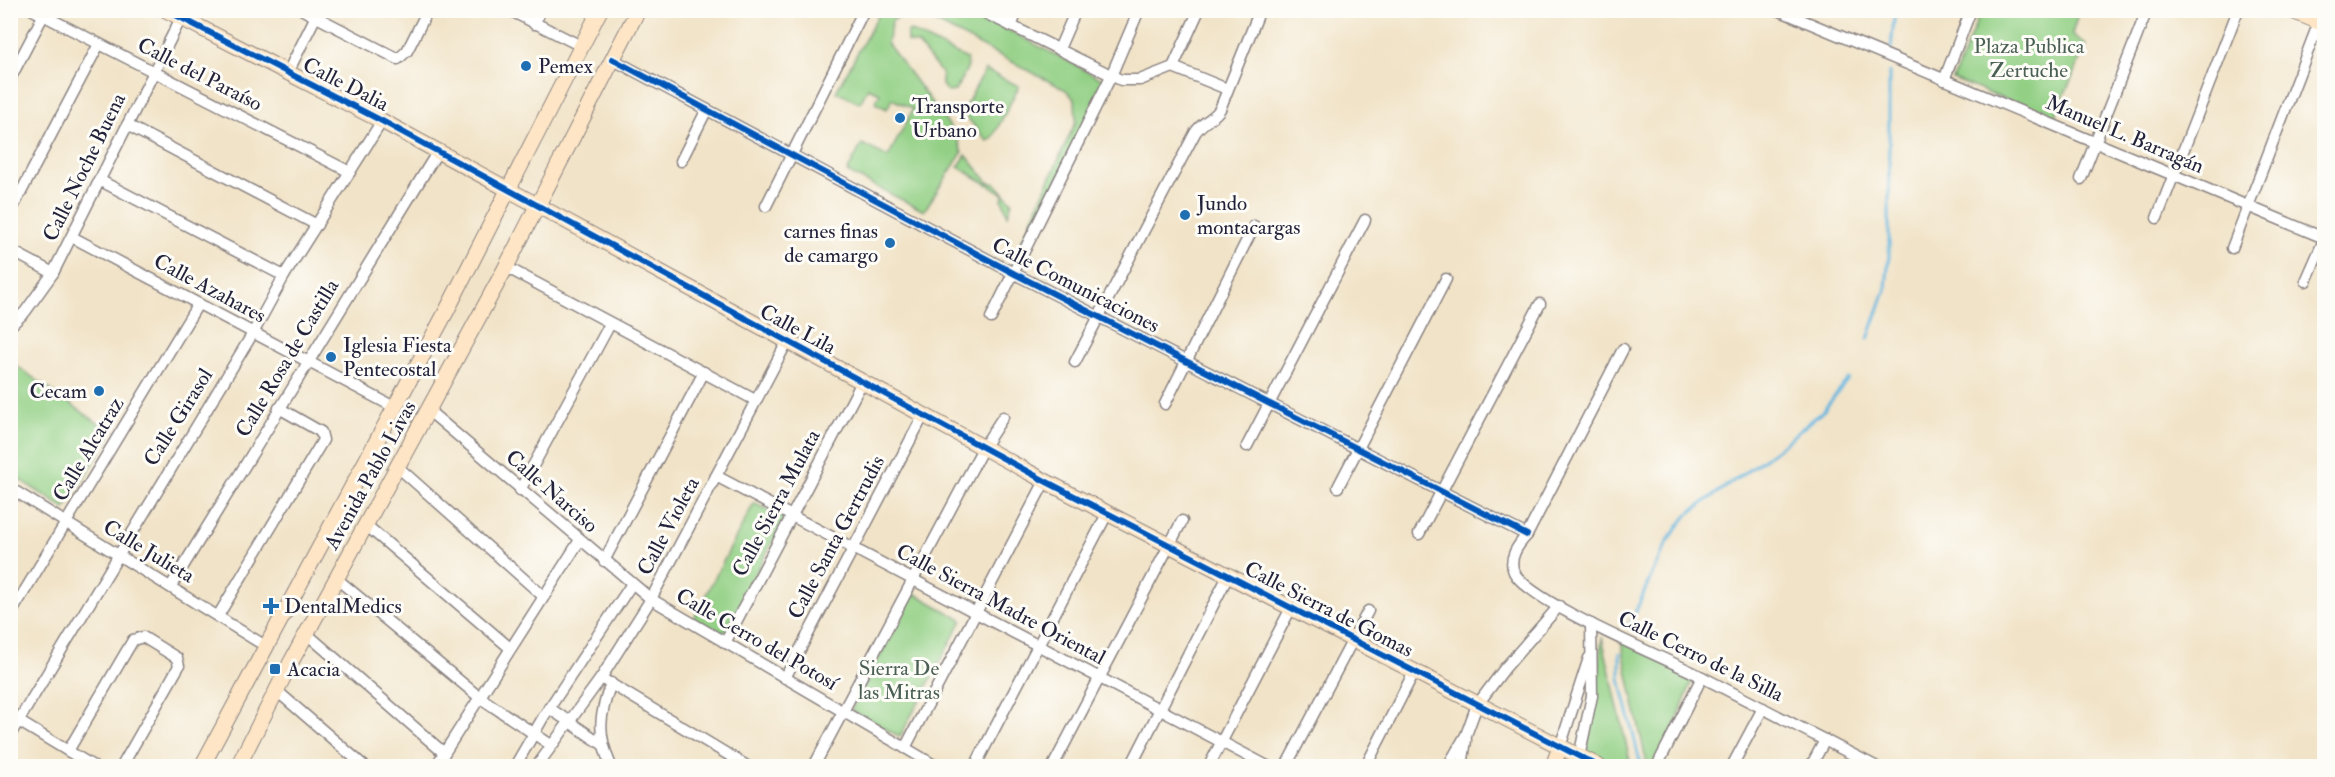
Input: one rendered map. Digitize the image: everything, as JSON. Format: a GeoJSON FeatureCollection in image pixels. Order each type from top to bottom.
{"type":"FeatureCollection","features":[{"type":"Feature","properties":{"kind":"main road","name":"Calle Dalia"},"geometry":{"type":"LineString","coordinates":[[166,10],[382,121],[508,191]]}},
{"type":"Feature","properties":{"kind":"main road","name":"Avenida Pablo Livas"},"geometry":{"type":"LineString","coordinates":[[202,766],[508,191],[600,10]]}},
{"type":"Feature","properties":{"kind":"main road","name":"Avenida Pablo Livas"},"geometry":{"type":"LineString","coordinates":[[237,766],[506,267],[638,10]]}},
{"type":"Feature","properties":{"kind":"main road"},"geometry":{"type":"LineString","coordinates":[[2290,10],[2322,23]]}},
{"type":"Feature","properties":{"kind":"main road","name":"Calle Lila"},"geometry":{"type":"LineString","coordinates":[[508,191],[1045,481]]}},
{"type":"Feature","properties":{"kind":"main road","name":"Calle Sierra de Gomas"},"geometry":{"type":"LineString","coordinates":[[1045,481],[1560,747],[1578,762],[1598,766]]}},
{"type":"Feature","properties":{"kind":"main road"},"geometry":{"type":"LineString","coordinates":[[1553,766],[1560,747]]}},
{"type":"Feature","properties":{"kind":"street"},"geometry":{"type":"LineString","coordinates":[[303,10],[318,14],[394,58],[400,59],[407,51],[428,10]]}},
{"type":"Feature","properties":{"kind":"street"},"geometry":{"type":"LineString","coordinates":[[509,10],[581,46]]}},
{"type":"Feature","properties":{"kind":"street"},"geometry":{"type":"LineString","coordinates":[[534,24],[541,10]]}},
{"type":"Feature","properties":{"kind":"street"},"geometry":{"type":"LineString","coordinates":[[765,206],[864,10]]}},
{"type":"Feature","properties":{"kind":"street"},"geometry":{"type":"LineString","coordinates":[[979,10],[1111,76],[1134,81],[1173,67],[1227,88]]}},
{"type":"Feature","properties":{"kind":"street"},"geometry":{"type":"LineString","coordinates":[[1011,26],[1017,10]]}},
{"type":"Feature","properties":{"kind":"street"},"geometry":{"type":"LineString","coordinates":[[1059,49],[1076,10]]}},
{"type":"Feature","properties":{"kind":"street"},"geometry":{"type":"LineString","coordinates":[[991,318],[1015,274],[1111,76],[1139,10]]}},
{"type":"Feature","properties":{"kind":"street"},"geometry":{"type":"LineString","coordinates":[[1173,67],[1199,10]]}},
{"type":"Feature","properties":{"kind":"street"},"geometry":{"type":"LineString","coordinates":[[1075,363],[1102,316],[1200,124],[1216,114],[1260,10]]}},
{"type":"Feature","properties":{"kind":"street","name":"Manuel L. Barragán"},"geometry":{"type":"LineString","coordinates":[[1778,10],[2325,239]]}},
{"type":"Feature","properties":{"kind":"street"},"geometry":{"type":"LineString","coordinates":[[1944,80],[1971,10]]}},
{"type":"Feature","properties":{"kind":"street"},"geometry":{"type":"LineString","coordinates":[[2081,179],[2147,10]]}},
{"type":"Feature","properties":{"kind":"street"},"geometry":{"type":"LineString","coordinates":[[2157,218],[2238,10]]}},
{"type":"Feature","properties":{"kind":"street"},"geometry":{"type":"LineString","coordinates":[[10,79],[38,13]]}},
{"type":"Feature","properties":{"kind":"street","name":"Calle del Paraíso"},"geometry":{"type":"LineString","coordinates":[[38,13],[350,172]]}},
{"type":"Feature","properties":{"kind":"street"},"geometry":{"type":"LineString","coordinates":[[288,72],[318,14]]}},
{"type":"Feature","properties":{"kind":"street","name":"Calle Noche Buena"},"geometry":{"type":"LineString","coordinates":[[10,326],[25,312],[52,273],[72,237],[181,18]]}},
{"type":"Feature","properties":{"kind":"street"},"geometry":{"type":"LineString","coordinates":[[2232,248],[2322,23]]}},
{"type":"Feature","properties":{"kind":"street"},"geometry":{"type":"LineString","coordinates":[[10,213],[99,44]]}},
{"type":"Feature","properties":{"kind":"street","name":"Calle Comunicaciones"},"geometry":{"type":"LineString","coordinates":[[612,59],[1015,274],[1269,401],[1527,535]]}},
{"type":"Feature","properties":{"kind":"street"},"geometry":{"type":"LineString","coordinates":[[681,161],[706,111]]}},
{"type":"Feature","properties":{"kind":"street","name":"Calle Girasol"},"geometry":{"type":"LineString","coordinates":[[10,735],[15,718],[253,333],[284,276],[382,121]]}},
{"type":"Feature","properties":{"kind":"street"},"geometry":{"type":"LineString","coordinates":[[127,125],[317,225]]}},
{"type":"Feature","properties":{"kind":"street","name":"Calle Rosa de Castilla"},"geometry":{"type":"LineString","coordinates":[[171,586],[438,151]]}},
{"type":"Feature","properties":{"kind":"street"},"geometry":{"type":"LineString","coordinates":[[99,180],[284,276]]}},
{"type":"Feature","properties":{"kind":"street"},"geometry":{"type":"LineString","coordinates":[[1247,446],[1365,220]]}},
{"type":"Feature","properties":{"kind":"street"},"geometry":{"type":"LineString","coordinates":[[1165,404],[1254,226]]}},
{"type":"Feature","properties":{"kind":"street","name":"Calle Azahares"},"geometry":{"type":"LineString","coordinates":[[72,237],[394,406]]}},
{"type":"Feature","properties":{"kind":"street"},"geometry":{"type":"LineString","coordinates":[[2306,281],[2325,239]]}},
{"type":"Feature","properties":{"kind":"street"},"geometry":{"type":"LineString","coordinates":[[10,250],[52,273]]}},
{"type":"Feature","properties":{"kind":"street"},"geometry":{"type":"LineString","coordinates":[[506,267],[755,400]]}},
{"type":"Feature","properties":{"kind":"street"},"geometry":{"type":"LineString","coordinates":[[1338,487],[1446,279]]}},
{"type":"Feature","properties":{"kind":"street","name":"Calle Alcatraz"},"geometry":{"type":"LineString","coordinates":[[10,615],[198,304]]}},
{"type":"Feature","properties":{"kind":"street"},"geometry":{"type":"LineString","coordinates":[[1419,534],[1540,304]]}},
{"type":"Feature","properties":{"kind":"street"},"geometry":{"type":"LineString","coordinates":[[520,490],[610,324]]}},
{"type":"Feature","properties":{"kind":"street","name":"Calle Violeta"},"geometry":{"type":"LineString","coordinates":[[537,766],[569,720],[606,681],[787,342]]}},
{"type":"Feature","properties":{"kind":"street"},"geometry":{"type":"LineString","coordinates":[[1527,535],[1623,350]]}},
{"type":"Feature","properties":{"kind":"street"},"geometry":{"type":"LineString","coordinates":[[604,561],[704,372]]}},
{"type":"Feature","properties":{"kind":"street","name":"Calle Sierra Mulata"},"geometry":{"type":"LineString","coordinates":[[725,643],[862,382]]}},
{"type":"Feature","properties":{"kind":"street"},"geometry":{"type":"LineString","coordinates":[[218,616],[323,440],[321,432],[279,408]]}},
{"type":"Feature","properties":{"kind":"street","name":"Calle Narciso"},"geometry":{"type":"LineString","coordinates":[[429,411],[631,585],[651,599]]}},
{"type":"Feature","properties":{"kind":"street","name":"Calle Santa Gertrudis"},"geometry":{"type":"LineString","coordinates":[[785,678],[923,416]]}},
{"type":"Feature","properties":{"kind":"street"},"geometry":{"type":"LineString","coordinates":[[814,766],[983,448],[1003,417]]}},
{"type":"Feature","properties":{"kind":"street"},"geometry":{"type":"LineString","coordinates":[[399,468],[543,596]]}},
{"type":"Feature","properties":{"kind":"street","name":"Calle Sierra Madre Oriental"},"geometry":{"type":"LineString","coordinates":[[716,476],[1267,766]]}},
{"type":"Feature","properties":{"kind":"street"},"geometry":{"type":"LineString","coordinates":[[905,748],[1045,481]]}},
{"type":"Feature","properties":{"kind":"street","name":"Calle Julieta"},"geometry":{"type":"LineString","coordinates":[[12,494],[66,522],[267,647]]}},
{"type":"Feature","properties":{"kind":"street"},"geometry":{"type":"LineString","coordinates":[[975,766],[1107,514]]}},
{"type":"Feature","properties":{"kind":"street"},"geometry":{"type":"LineString","coordinates":[[1053,766],[1167,544],[1182,521]]}},
{"type":"Feature","properties":{"kind":"street"},"geometry":{"type":"LineString","coordinates":[[366,525],[510,648]]}},
{"type":"Feature","properties":{"kind":"street","name":"Calle Cerro de la Silla"},"geometry":{"type":"LineString","coordinates":[[1527,535],[1515,551],[1512,565],[1514,573],[1525,584],[1591,624],[1702,677],[1875,766]]}},
{"type":"Feature","properties":{"kind":"street"},"geometry":{"type":"LineString","coordinates":[[436,766],[580,540]]}},
{"type":"Feature","properties":{"kind":"street"},"geometry":{"type":"LineString","coordinates":[[1131,766],[1228,576]]}},
{"type":"Feature","properties":{"kind":"street"},"geometry":{"type":"LineString","coordinates":[[337,579],[479,697],[551,745]]}},
{"type":"Feature","properties":{"kind":"street"},"geometry":{"type":"LineString","coordinates":[[515,766],[536,734],[549,708],[631,585]]}},
{"type":"Feature","properties":{"kind":"street","name":"Calle Cerro del Potosí"},"geometry":{"type":"LineString","coordinates":[[651,599],[936,766]]}},
{"type":"Feature","properties":{"kind":"street"},"geometry":{"type":"LineString","coordinates":[[1448,766],[1466,735],[1478,705],[1505,668],[1559,606]]}},
{"type":"Feature","properties":{"kind":"street"},"geometry":{"type":"LineString","coordinates":[[1209,766],[1291,608]]}},
{"type":"Feature","properties":{"kind":"street"},"geometry":{"type":"LineString","coordinates":[[1286,766],[1368,611]]}},
{"type":"Feature","properties":{"kind":"street"},"geometry":{"type":"LineString","coordinates":[[1578,762],[1592,696],[1591,624]]}},
{"type":"Feature","properties":{"kind":"street"},"geometry":{"type":"LineString","coordinates":[[307,634],[444,753]]}},
{"type":"Feature","properties":{"kind":"street"},"geometry":{"type":"LineString","coordinates":[[68,751],[133,640],[140,636],[147,638],[177,658],[179,663],[177,671],[122,766]]}},
{"type":"Feature","properties":{"kind":"street"},"geometry":{"type":"LineString","coordinates":[[1560,747],[1591,652]]}},
{"type":"Feature","properties":{"kind":"street"},"geometry":{"type":"LineString","coordinates":[[1366,766],[1414,672]]}},
{"type":"Feature","properties":{"kind":"street"},"geometry":{"type":"LineString","coordinates":[[1657,766],[1702,677]]}},
{"type":"Feature","properties":{"kind":"street"},"geometry":{"type":"LineString","coordinates":[[606,681],[747,766]]}},
{"type":"Feature","properties":{"kind":"street","name":"Calle Violeta"},"geometry":{"type":"LineString","coordinates":[[606,681],[602,707],[602,744],[611,766]]}},
{"type":"Feature","properties":{"kind":"street"},"geometry":{"type":"LineString","coordinates":[[277,691],[364,766]]}},
{"type":"Feature","properties":{"kind":"street"},"geometry":{"type":"LineString","coordinates":[[549,708],[602,744]]}},
{"type":"Feature","properties":{"kind":"street"},"geometry":{"type":"LineString","coordinates":[[1732,766],[1763,708]]}},
{"type":"Feature","properties":{"kind":"street"},"geometry":{"type":"LineString","coordinates":[[15,718],[93,766]]}},
{"type":"Feature","properties":{"kind":"street"},"geometry":{"type":"LineString","coordinates":[[1462,766],[1466,735]]}},
{"type":"Feature","properties":{"kind":"street"},"geometry":{"type":"LineString","coordinates":[[1811,766],[1825,740]]}},
{"type":"Feature","properties":{"kind":"green space"},"geometry":{"type":"Polygon","coordinates":[[[881,10],[971,11],[1106,81],[1016,263],[1012,262],[1076,121],[1075,100],[1066,90],[918,13],[900,16],[892,21],[887,43],[957,136],[962,153],[924,211],[847,172],[862,144],[888,157],[913,109],[892,99],[887,109],[875,103],[880,93],[868,88],[860,103],[836,92],[881,10]]]}},
{"type":"Feature","properties":{"kind":"green space","name":"Plaza Publica Zertuche"},"geometry":{"type":"Polygon","coordinates":[[[1981,11],[2079,11],[2072,34],[2086,45],[2054,119],[1953,79],[1981,11]]]}},
{"type":"Feature","properties":{"kind":"green space"},"geometry":{"type":"Polygon","coordinates":[[[910,31],[967,59],[968,67],[955,91],[947,92],[942,85],[942,74],[918,44],[907,42],[907,33],[910,31]]]}},
{"type":"Feature","properties":{"kind":"green space"},"geometry":{"type":"Polygon","coordinates":[[[985,70],[1019,86],[992,139],[987,141],[965,115],[964,109],[985,70]]]}},
{"type":"Feature","properties":{"kind":"green space"},"geometry":{"type":"Polygon","coordinates":[[[966,155],[988,182],[996,184],[1012,202],[1008,215],[1002,199],[1004,194],[958,167],[966,155]]]}},
{"type":"Feature","properties":{"kind":"green space"},"geometry":{"type":"Polygon","coordinates":[[[11,362],[112,433],[65,509],[11,474],[11,362]]]}},
{"type":"Feature","properties":{"kind":"green space"},"geometry":{"type":"Polygon","coordinates":[[[754,503],[785,518],[724,634],[693,619],[754,503]]]}},
{"type":"Feature","properties":{"kind":"green space","name":"Sierra De las Mitras"},"geometry":{"type":"Polygon","coordinates":[[[914,593],[962,620],[900,737],[851,710],[914,593]]]}},
{"type":"Feature","properties":{"kind":"green space"},"geometry":{"type":"Polygon","coordinates":[[[1620,636],[1693,678],[1660,766],[1647,766],[1620,636]]]}},
{"type":"Feature","properties":{"kind":"green space"},"geometry":{"type":"Polygon","coordinates":[[[1602,637],[1631,766],[1602,766],[1585,758],[1594,708],[1602,637]]]}},
{"type":"Feature","properties":{"kind":"waterway"},"geometry":{"type":"LineString","coordinates":[[1891,48],[1895,10]]}},
{"type":"Feature","properties":{"kind":"waterway"},"geometry":{"type":"LineString","coordinates":[[1868,339],[1886,288],[1889,255],[1889,72]]}},
{"type":"Feature","properties":{"kind":"waterway"},"geometry":{"type":"LineString","coordinates":[[1629,627],[1669,539],[1688,514],[1779,448],[1823,411],[1848,379]]}},
{"type":"Feature","properties":{"kind":"waterway"},"geometry":{"type":"LineString","coordinates":[[1620,653],[1620,679],[1641,766]]}},
{"type":"Feature","properties":{"kind":"cycle path"},"geometry":{"type":"LineString","coordinates":[[166,10],[382,121],[1045,481],[1598,766]]}},
{"type":"Feature","properties":{"kind":"cycle path"},"geometry":{"type":"LineString","coordinates":[[612,59],[1015,274],[1527,535]]}},
{"type":"Feature","properties":{"kind":"place","name":"Pemex"},"geometry":{"type":"Point","coordinates":[526,66]}},
{"type":"Feature","properties":{"kind":"place","name":"Transporte Urbano"},"geometry":{"type":"Point","coordinates":[900,118]}},
{"type":"Feature","properties":{"kind":"place","name":"Jundo montacargas"},"geometry":{"type":"Point","coordinates":[1185,215]}},
{"type":"Feature","properties":{"kind":"place","name":"carnes finas de camargo"},"geometry":{"type":"Point","coordinates":[890,243]}},
{"type":"Feature","properties":{"kind":"place","name":"Iglesia Fiesta Pentecostal"},"geometry":{"type":"Point","coordinates":[331,357]}},
{"type":"Feature","properties":{"kind":"place","name":"Cecam"},"geometry":{"type":"Point","coordinates":[99,391]}},
{"type":"Feature","properties":{"kind":"place","name":"DentalMedics"},"geometry":{"type":"Point","coordinates":[271,606]}},
{"type":"Feature","properties":{"kind":"place","name":"Acacia"},"geometry":{"type":"Point","coordinates":[275,669]}}]}
